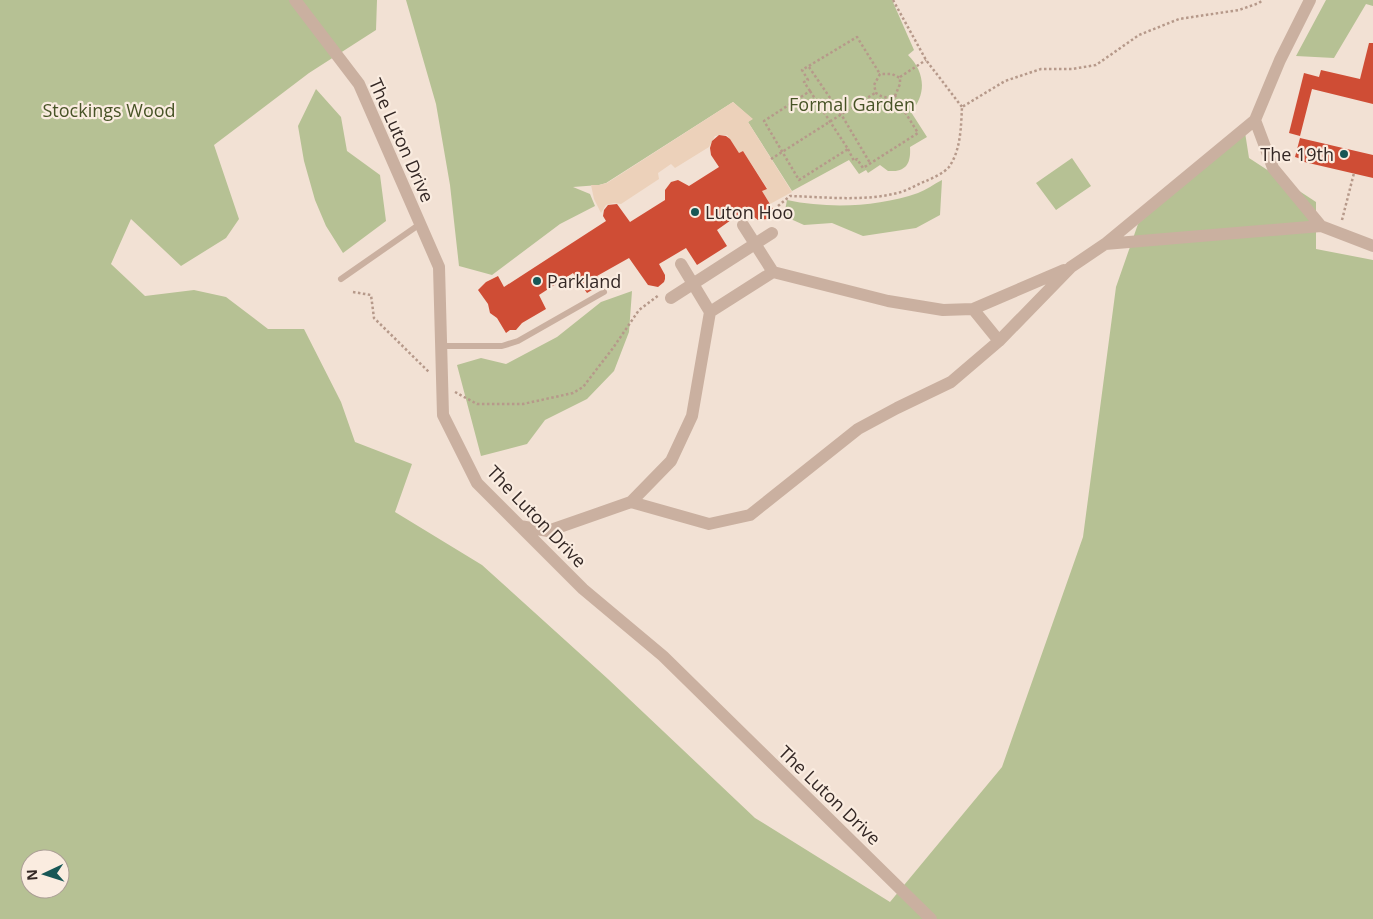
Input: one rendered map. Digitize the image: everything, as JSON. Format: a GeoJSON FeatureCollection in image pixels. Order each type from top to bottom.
{"type":"FeatureCollection","features":[{"type":"Feature","properties":{"kind":"street","name":"The Luton Drive"},"geometry":{"type":"LineString","coordinates":[[295,0],[359,84],[439,267],[443,415],[477,483],[583,589],[663,656],[931,919]]}},
{"type":"Feature","properties":{"kind":"street"},"geometry":{"type":"LineString","coordinates":[[743,225],[773,272],[888,301],[943,310],[973,309],[1071,267],[1105,244],[1255,120],[1280,60],[1310,0]]}},
{"type":"Feature","properties":{"kind":"street"},"geometry":{"type":"LineString","coordinates":[[1255,120],[1273,168],[1321,226]]}},
{"type":"Feature","properties":{"kind":"street"},"geometry":{"type":"LineString","coordinates":[[1105,244],[1321,226],[1373,246]]}},
{"type":"Feature","properties":{"kind":"street"},"geometry":{"type":"LineString","coordinates":[[665,296],[693,284],[772,233]]}},
{"type":"Feature","properties":{"kind":"street"},"geometry":{"type":"LineString","coordinates":[[520,526],[548,530],[631,502],[671,461],[692,416],[710,312],[681,264]]}},
{"type":"Feature","properties":{"kind":"street"},"geometry":{"type":"LineString","coordinates":[[631,502],[709,524],[750,514],[858,429],[951,382],[999,341],[1071,267]]}},
{"type":"Feature","properties":{"kind":"street"},"geometry":{"type":"LineString","coordinates":[[710,312],[773,272]]}},
{"type":"Feature","properties":{"kind":"street"},"geometry":{"type":"LineString","coordinates":[[973,309],[999,341]]}},
{"type":"Feature","properties":{"kind":"lane"},"geometry":{"type":"LineString","coordinates":[[341,279],[420,224]]}},
{"type":"Feature","properties":{"kind":"lane"},"geometry":{"type":"LineString","coordinates":[[441,346],[487,347],[502,346],[518,341],[604,292]]}},
{"type":"Feature","properties":{"kind":"path"},"geometry":{"type":"LineString","coordinates":[[784,196],[878,197],[903,191],[933,178],[948,168],[954,156],[960,134],[962,107],[926,60],[893,0]]}},
{"type":"Feature","properties":{"kind":"path"},"geometry":{"type":"LineString","coordinates":[[962,107],[1005,81],[1042,69],[1072,69],[1096,65],[1139,35],[1179,19],[1238,10],[1263,0]]}},
{"type":"Feature","properties":{"kind":"path"},"geometry":{"type":"LineString","coordinates":[[880,74],[858,37],[802,70],[808,80],[804,82],[854,160],[857,159],[863,168],[918,133],[895,96]]}},
{"type":"Feature","properties":{"kind":"path"},"geometry":{"type":"LineString","coordinates":[[900,78],[926,60]]}},
{"type":"Feature","properties":{"kind":"path"},"geometry":{"type":"LineString","coordinates":[[809,67],[841,114],[870,163]]}},
{"type":"Feature","properties":{"kind":"path"},"geometry":{"type":"LineString","coordinates":[[880,74],[892,74],[900,78]]}},
{"type":"Feature","properties":{"kind":"path"},"geometry":{"type":"LineString","coordinates":[[880,74],[874,85],[876,93],[888,98],[895,96]]}},
{"type":"Feature","properties":{"kind":"path"},"geometry":{"type":"LineString","coordinates":[[895,96],[900,84],[900,78]]}},
{"type":"Feature","properties":{"kind":"path"},"geometry":{"type":"LineString","coordinates":[[810,91],[764,121],[799,180],[848,149]]}},
{"type":"Feature","properties":{"kind":"path"},"geometry":{"type":"LineString","coordinates":[[771,159],[876,93]]}},
{"type":"Feature","properties":{"kind":"path"},"geometry":{"type":"LineString","coordinates":[[1338,233],[1354,174]]}},
{"type":"Feature","properties":{"kind":"path"},"geometry":{"type":"LineString","coordinates":[[778,206],[790,196]]}},
{"type":"Feature","properties":{"kind":"path"},"geometry":{"type":"LineString","coordinates":[[353,292],[371,295],[374,318],[442,385],[477,404],[523,404],[573,393],[583,387],[613,348],[638,310],[665,296]]}},
{"type":"Feature","properties":{"kind":"green space","name":"Stockings Wood"},"geometry":{"type":"Polygon","coordinates":[[[0,0],[377,0],[376,30],[309,73],[214,145],[239,219],[226,238],[181,266],[131,219],[111,264],[145,296],[194,290],[226,297],[268,329],[304,329],[341,402],[355,442],[412,464],[395,512],[482,565],[608,679],[755,818],[890,902],[1002,767],[1083,537],[1116,287],[1138,224],[1244,126],[1249,158],[1316,202],[1316,249],[1373,260],[1373,919],[0,919],[0,0]]]}},
{"type":"Feature","properties":{"kind":"green space","name":"Formal Garden"},"geometry":{"type":"Polygon","coordinates":[[[406,0],[892,0],[914,50],[908,55],[921,76],[922,91],[911,112],[927,137],[910,147],[910,158],[906,166],[899,170],[888,171],[880,165],[868,173],[866,170],[859,174],[849,160],[792,191],[748,122],[752,119],[733,102],[606,183],[573,187],[590,194],[595,206],[560,224],[492,275],[459,266],[450,185],[436,104],[406,0]]]}},
{"type":"Feature","properties":{"kind":"green space"},"geometry":{"type":"Polygon","coordinates":[[[1326,0],[1373,0],[1373,6],[1366,4],[1334,58],[1296,56],[1326,0]]]}},
{"type":"Feature","properties":{"kind":"green space"},"geometry":{"type":"Polygon","coordinates":[[[316,89],[341,117],[347,151],[380,175],[386,221],[343,253],[326,226],[315,200],[304,161],[298,126],[316,89]]]}},
{"type":"Feature","properties":{"kind":"green space"},"geometry":{"type":"Polygon","coordinates":[[[1072,158],[1091,186],[1056,210],[1036,183],[1072,158]]]}},
{"type":"Feature","properties":{"kind":"green space"},"geometry":{"type":"Polygon","coordinates":[[[942,180],[940,215],[916,228],[863,236],[832,223],[804,225],[784,216],[787,200],[820,205],[870,204],[903,198],[918,193],[942,180]]]}},
{"type":"Feature","properties":{"kind":"green space"},"geometry":{"type":"Polygon","coordinates":[[[632,291],[629,332],[614,371],[587,399],[545,420],[527,444],[481,456],[457,365],[481,358],[506,364],[557,337],[601,302],[632,291]]]}},
{"type":"Feature","properties":{"kind":"shaded area"},"geometry":{"type":"Polygon","coordinates":[[[733,102],[753,119],[748,122],[792,192],[770,204],[762,191],[767,188],[743,151],[739,153],[727,135],[720,135],[715,136],[709,147],[675,168],[671,164],[658,173],[659,179],[621,204],[606,205],[601,213],[594,199],[591,185],[607,183],[733,102]]]}},
{"type":"Feature","properties":{"kind":"building"},"geometry":{"type":"Polygon","coordinates":[[[1369,43],[1373,43],[1373,104],[1312,89],[1300,136],[1289,133],[1304,73],[1319,77],[1321,70],[1360,79],[1369,43]]]}},
{"type":"Feature","properties":{"kind":"building","name":"Luton Hoo"},"geometry":{"type":"Polygon","coordinates":[[[719,135],[730,139],[739,153],[743,151],[767,189],[762,191],[773,209],[768,219],[758,220],[748,208],[717,230],[727,246],[697,265],[686,248],[659,264],[665,279],[658,287],[648,285],[629,258],[597,276],[602,284],[587,293],[573,273],[539,295],[546,309],[522,323],[516,330],[510,330],[506,333],[497,318],[490,313],[488,304],[478,290],[486,282],[498,276],[504,287],[606,221],[603,216],[604,210],[608,205],[617,204],[630,222],[665,200],[665,190],[671,182],[678,180],[689,186],[719,167],[711,155],[710,148],[712,141],[719,135]]]}},
{"type":"Feature","properties":{"kind":"building"},"geometry":{"type":"Polygon","coordinates":[[[1300,138],[1373,155],[1373,178],[1300,161],[1301,159],[1295,157],[1300,138]]]}},
{"type":"Feature","properties":{"kind":"place","name":"The 19th"},"geometry":{"type":"Point","coordinates":[1344,154]}},
{"type":"Feature","properties":{"kind":"place","name":"Luton Hoo"},"geometry":{"type":"Point","coordinates":[695,212]}},
{"type":"Feature","properties":{"kind":"place","name":"Parkland"},"geometry":{"type":"Point","coordinates":[537,281]}}]}
